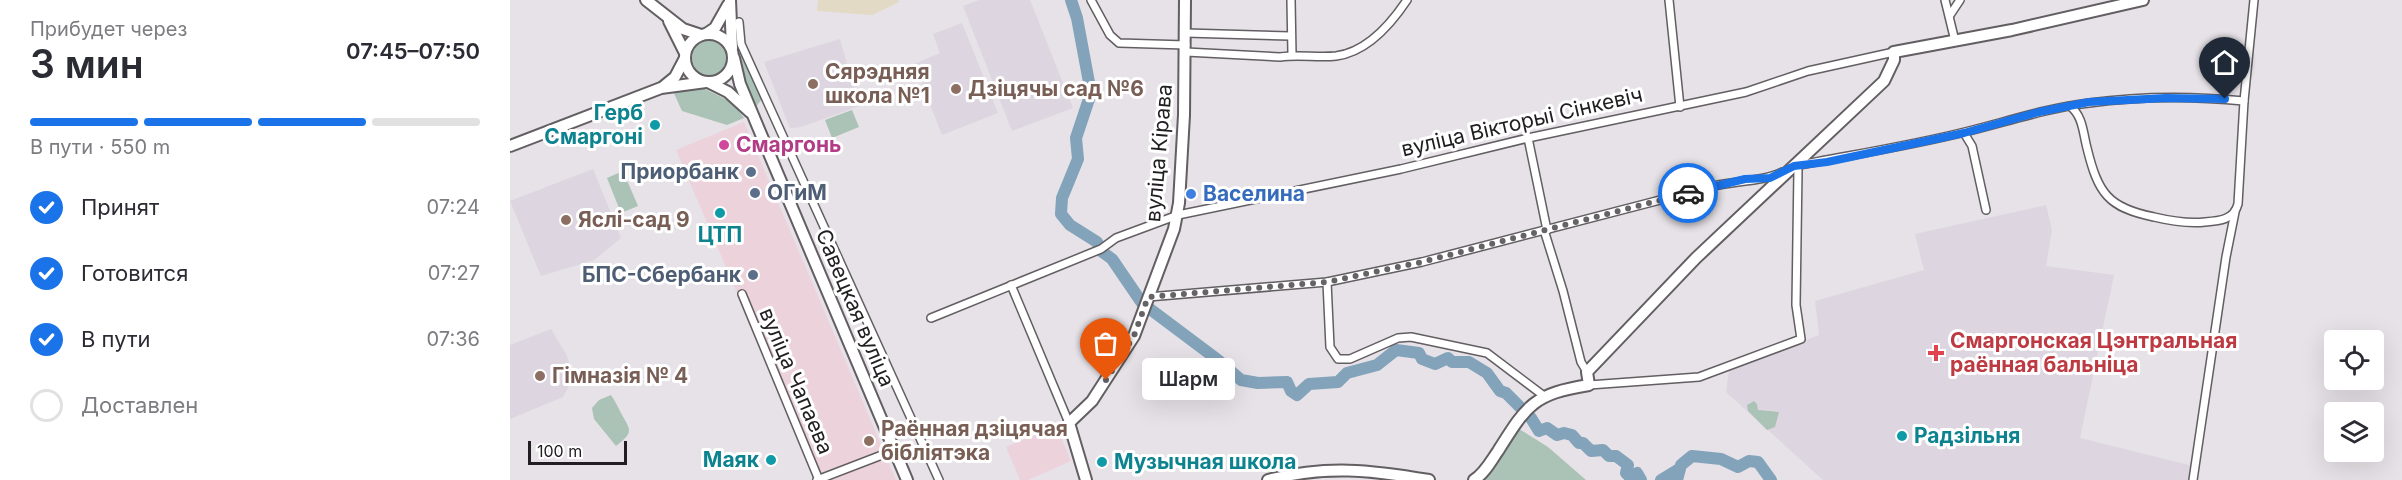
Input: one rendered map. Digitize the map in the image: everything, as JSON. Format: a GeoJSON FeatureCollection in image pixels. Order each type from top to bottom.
{"type":"FeatureCollection","features":[{"type":"Feature","properties":{"kind":"street"},"geometry":{"type":"LineString","coordinates":[[510,146],[661,88],[724,78],[729,72],[733,53],[721,36],[683,29],[646,0]]}},
{"type":"Feature","properties":{"kind":"street"},"geometry":{"type":"LineString","coordinates":[[1091,0],[1110,35],[1119,43],[1280,57],[1292,54],[1335,56],[1352,51],[1389,24],[1407,0]]}},
{"type":"Feature","properties":{"kind":"street","name":"вуліца Кірава"},"geometry":{"type":"LineString","coordinates":[[1069,423],[1092,401],[1134,336],[1178,215],[1186,49],[1185,0]]}},
{"type":"Feature","properties":{"kind":"street"},"geometry":{"type":"LineString","coordinates":[[1291,0],[1292,54]]}},
{"type":"Feature","properties":{"kind":"street"},"geometry":{"type":"LineString","coordinates":[[1669,0],[1680,106]]}},
{"type":"Feature","properties":{"kind":"street"},"geometry":{"type":"LineString","coordinates":[[1945,0],[1955,41]]}},
{"type":"Feature","properties":{"kind":"street"},"geometry":{"type":"LineString","coordinates":[[1950,15],[1960,0]]}},
{"type":"Feature","properties":{"kind":"street","name":"вуліца Вікторыі Сінкевіч"},"geometry":{"type":"LineString","coordinates":[[1011,285],[1101,249],[1116,238],[1178,215],[1401,169],[1528,138],[1746,92],[1808,71],[2143,0]]}},
{"type":"Feature","properties":{"kind":"street"},"geometry":{"type":"LineString","coordinates":[[2193,480],[2226,256],[2240,192],[2244,101],[2254,0]]}},
{"type":"Feature","properties":{"kind":"street","name":"Савецкая вуліца"},"geometry":{"type":"LineString","coordinates":[[704,34],[722,19],[729,1]]}},
{"type":"Feature","properties":{"kind":"street","name":"Савецкая вуліца"},"geometry":{"type":"LineString","coordinates":[[729,1],[733,53],[754,117],[907,480]]}},
{"type":"Feature","properties":{"kind":"street"},"geometry":{"type":"LineString","coordinates":[[665,16],[693,76],[708,82]]}},
{"type":"Feature","properties":{"kind":"street"},"geometry":{"type":"LineString","coordinates":[[739,22],[741,44],[939,480]]}},
{"type":"Feature","properties":{"kind":"street"},"geometry":{"type":"LineString","coordinates":[[1186,33],[1290,36]]}},
{"type":"Feature","properties":{"kind":"street"},"geometry":{"type":"LineString","coordinates":[[661,88],[675,77],[692,41],[704,34]]}},
{"type":"Feature","properties":{"kind":"street"},"geometry":{"type":"LineString","coordinates":[[1587,372],[1696,258],[1884,81],[1894,60],[1894,52]]}},
{"type":"Feature","properties":{"kind":"street","name":"Савецкая вуліца"},"geometry":{"type":"LineString","coordinates":[[708,82],[728,92],[754,117]]}},
{"type":"Feature","properties":{"kind":"street"},"geometry":{"type":"LineString","coordinates":[[1146,302],[1327,282],[1422,262],[1714,186],[1745,179],[1770,178],[1794,166],[1827,162],[1964,133],[2070,106],[2166,98],[2207,97],[2244,101]]}},
{"type":"Feature","properties":{"kind":"street"},"geometry":{"type":"LineString","coordinates":[[2070,106],[2079,116],[2095,175],[2113,203],[2127,211],[2174,221],[2200,223],[2229,217],[2235,212]]}},
{"type":"Feature","properties":{"kind":"street"},"geometry":{"type":"LineString","coordinates":[[1964,133],[1972,146],[1986,210]]}},
{"type":"Feature","properties":{"kind":"street"},"geometry":{"type":"LineString","coordinates":[[1528,138],[1546,230],[1589,385]]}},
{"type":"Feature","properties":{"kind":"street"},"geometry":{"type":"LineString","coordinates":[[1474,480],[1491,462],[1513,424],[1526,409],[1544,396],[1589,385],[1700,377],[1801,339],[1796,305],[1798,170],[1794,166]]}},
{"type":"Feature","properties":{"kind":"street"},"geometry":{"type":"LineString","coordinates":[[1327,282],[1330,347],[1338,359],[1350,359],[1398,338],[1411,337],[1487,353],[1544,396]]}},
{"type":"Feature","properties":{"kind":"street"},"geometry":{"type":"LineString","coordinates":[[931,318],[1011,285],[1069,423],[1086,480]]}},
{"type":"Feature","properties":{"kind":"street","name":"вуліца Чапаева"},"geometry":{"type":"LineString","coordinates":[[742,294],[819,480]]}},
{"type":"Feature","properties":{"kind":"street"},"geometry":{"type":"LineString","coordinates":[[819,480],[895,450]]}},
{"type":"Feature","properties":{"kind":"street"},"geometry":{"type":"LineString","coordinates":[[1269,480],[1349,469],[1429,480]]}},
{"type":"Feature","properties":{"kind":"shaded area"},"geometry":{"type":"Polygon","coordinates":[[[818,0],[898,0],[899,2],[872,15],[817,11],[818,0]]]}},
{"type":"Feature","properties":{"kind":"shaded area"},"geometry":{"type":"Polygon","coordinates":[[[979,0],[1030,0],[1073,108],[1012,131],[963,6],[979,0]]]}},
{"type":"Feature","properties":{"kind":"shaded area","name":"Дзіцячы сад №6"},"geometry":{"type":"Polygon","coordinates":[[[962,23],[998,113],[942,135],[914,64],[940,53],[933,34],[962,23]]]}},
{"type":"Feature","properties":{"kind":"shaded area","name":"Сярэдняя школа №1"},"geometry":{"type":"Polygon","coordinates":[[[840,39],[859,106],[801,127],[790,128],[764,62],[840,39]]]}},
{"type":"Feature","properties":{"kind":"shaded area"},"geometry":{"type":"Polygon","coordinates":[[[744,122],[896,480],[817,480],[676,150],[744,122]]]}},
{"type":"Feature","properties":{"kind":"shaded area","name":"Яслі-сад 9"},"geometry":{"type":"Polygon","coordinates":[[[593,169],[621,238],[594,260],[541,276],[510,201],[593,169]]]}},
{"type":"Feature","properties":{"kind":"shaded area","name":"Смаргонская Цэнтральная раённая бальніца"},"geometry":{"type":"Polygon","coordinates":[[[2046,205],[2052,230],[2046,266],[2114,275],[2080,438],[2193,466],[2189,480],[1823,480],[1726,392],[1729,370],[1819,335],[1815,301],[1924,270],[1915,234],[2046,205]]]}},
{"type":"Feature","properties":{"kind":"shaded area","name":"Гімназія № 4"},"geometry":{"type":"Polygon","coordinates":[[[551,329],[566,354],[571,368],[570,384],[563,397],[510,419],[510,345],[551,329]]]}},
{"type":"Feature","properties":{"kind":"shaded area"},"geometry":{"type":"Polygon","coordinates":[[[1056,426],[1071,461],[1028,480],[1020,480],[1006,447],[1056,426]]]}},
{"type":"Feature","properties":{"kind":"green space"},"geometry":{"type":"Polygon","coordinates":[[[710,40],[723,45],[728,58],[723,71],[710,76],[697,71],[692,58],[697,45],[710,40]]]}},
{"type":"Feature","properties":{"kind":"green space"},"geometry":{"type":"Polygon","coordinates":[[[739,45],[762,99],[755,108],[743,76],[739,45]]]}},
{"type":"Feature","properties":{"kind":"green space"},"geometry":{"type":"Polygon","coordinates":[[[703,88],[733,103],[744,118],[727,125],[682,111],[673,91],[703,88]]]}},
{"type":"Feature","properties":{"kind":"green space"},"geometry":{"type":"Polygon","coordinates":[[[852,110],[859,127],[832,138],[825,120],[852,110]]]}},
{"type":"Feature","properties":{"kind":"green space"},"geometry":{"type":"Polygon","coordinates":[[[623,171],[638,206],[621,213],[607,178],[623,171]]]}},
{"type":"Feature","properties":{"kind":"green space"},"geometry":{"type":"Polygon","coordinates":[[[611,395],[629,428],[626,437],[616,446],[594,419],[592,408],[599,400],[611,395]]]}},
{"type":"Feature","properties":{"kind":"green space"},"geometry":{"type":"Polygon","coordinates":[[[1754,401],[1758,410],[1779,412],[1775,427],[1767,430],[1748,411],[1747,405],[1754,401]]]}},
{"type":"Feature","properties":{"kind":"green space"},"geometry":{"type":"Polygon","coordinates":[[[1519,429],[1548,447],[1586,480],[1483,480],[1519,429]]]}},
{"type":"Feature","properties":{"kind":"waterway"},"geometry":{"type":"LineString","coordinates":[[1071,0],[1077,18],[1091,93],[1076,138],[1078,159],[1062,198],[1061,214],[1070,225],[1097,242],[1101,251],[1112,259],[1142,303],[1241,380],[1258,383],[1287,382],[1291,391],[1297,395],[1309,384],[1338,382],[1347,373],[1377,365],[1396,350],[1419,353],[1422,359],[1435,364],[1448,358],[1452,362],[1469,362],[1487,373],[1500,391],[1506,393],[1531,418],[1539,431],[1547,428],[1557,435],[1564,433],[1572,435],[1591,451],[1603,450],[1609,456],[1616,456],[1628,465],[1626,473],[1629,476],[1637,473],[1641,480]]}},
{"type":"Feature","properties":{"kind":"waterway"},"geometry":{"type":"LineString","coordinates":[[1677,480],[1681,465],[1692,456],[1721,459],[1738,467],[1749,461],[1758,462],[1771,480]]}},
{"type":"Feature","properties":{"kind":"waterway"},"geometry":{"type":"LineString","coordinates":[[1661,480],[1679,469]]}},
{"type":"Feature","properties":{"kind":"way so far"},"geometry":{"type":"LineString","coordinates":[[1106,380],[1134,336],[1148,297],[1327,282],[1422,262],[1688,193]]}},
{"type":"Feature","properties":{"kind":"place","name":"Сярэдняя школа №1"},"geometry":{"type":"Point","coordinates":[813,84]}},
{"type":"Feature","properties":{"kind":"place","name":"Дзіцячы сад №6"},"geometry":{"type":"Point","coordinates":[956,89]}},
{"type":"Feature","properties":{"kind":"place","name":"Герб Смаргоні"},"geometry":{"type":"Point","coordinates":[655,125]}},
{"type":"Feature","properties":{"kind":"place","name":"Смаргонь"},"geometry":{"type":"Point","coordinates":[724,145]}},
{"type":"Feature","properties":{"kind":"place","name":"Приорбанк"},"geometry":{"type":"Point","coordinates":[751,172]}},
{"type":"Feature","properties":{"kind":"place","name":"ОГиМ"},"geometry":{"type":"Point","coordinates":[755,193]}},
{"type":"Feature","properties":{"kind":"place","name":"Васелина"},"geometry":{"type":"Point","coordinates":[1191,194]}},
{"type":"Feature","properties":{"kind":"place","name":"ЦТП"},"geometry":{"type":"Point","coordinates":[720,213]}},
{"type":"Feature","properties":{"kind":"place","name":"Яслі-сад 9"},"geometry":{"type":"Point","coordinates":[566,220]}},
{"type":"Feature","properties":{"kind":"place","name":"БПС-Сбербанк"},"geometry":{"type":"Point","coordinates":[753,275]}},
{"type":"Feature","properties":{"kind":"place","name":"Смаргонская Цэнтральная раённая бальніца"},"geometry":{"type":"Point","coordinates":[1936,353]}},
{"type":"Feature","properties":{"kind":"place","name":"Гімназія № 4"},"geometry":{"type":"Point","coordinates":[540,376]}},
{"type":"Feature","properties":{"kind":"place","name":"Шарм"},"geometry":{"type":"Point","coordinates":[1106,380]}},
{"type":"Feature","properties":{"kind":"place","name":"Радзільня"},"geometry":{"type":"Point","coordinates":[1902,436]}},
{"type":"Feature","properties":{"kind":"place","name":"Раённая дзіцячая бібліятэка"},"geometry":{"type":"Point","coordinates":[869,441]}},
{"type":"Feature","properties":{"kind":"place","name":"Маяк"},"geometry":{"type":"Point","coordinates":[771,460]}},
{"type":"Feature","properties":{"kind":"place","name":"Музычная школа"},"geometry":{"type":"Point","coordinates":[1102,462]}},
{"type":"Feature","properties":{"kind":"route"},"geometry":{"type":"LineString","coordinates":[[1688,193],[1745,179],[1770,178],[1794,166],[1827,162],[1964,133],[2039,112],[2089,102],[2207,97],[2225,99]]}}]}
